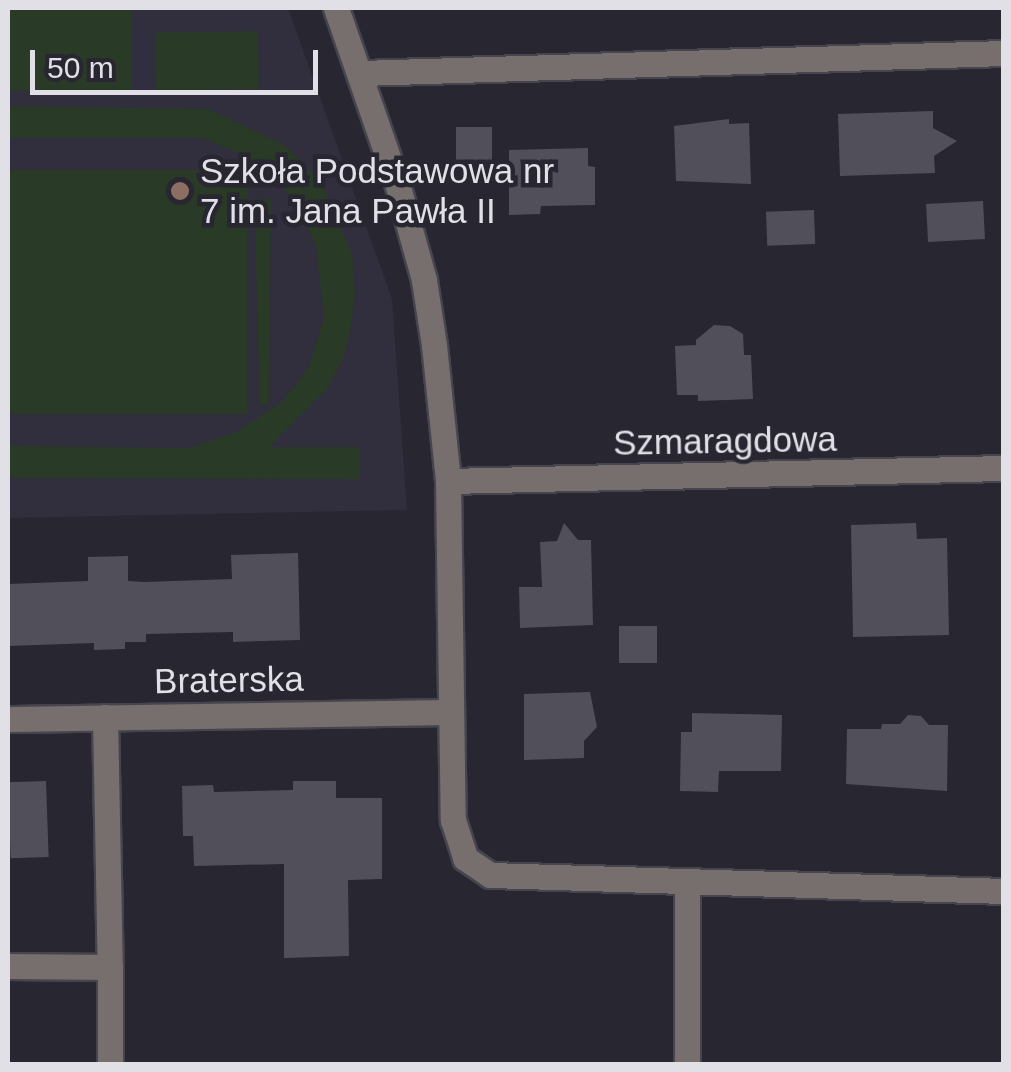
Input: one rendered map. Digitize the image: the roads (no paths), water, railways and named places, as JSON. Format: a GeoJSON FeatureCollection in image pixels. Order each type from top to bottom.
{"type":"FeatureCollection","features":[{"type":"Feature","properties":{"kind":"street"},"geometry":{"type":"LineString","coordinates":[[336,8],[361,73],[424,280],[448,481],[453,820],[464,858],[490,875],[1004,891]]}},
{"type":"Feature","properties":{"kind":"street"},"geometry":{"type":"LineString","coordinates":[[361,73],[1004,54]]}},
{"type":"Feature","properties":{"kind":"street","name":"Szmaragdowa"},"geometry":{"type":"LineString","coordinates":[[448,481],[1004,468]]}},
{"type":"Feature","properties":{"kind":"street","name":"Braterska"},"geometry":{"type":"LineString","coordinates":[[8,719],[451,712]]}},
{"type":"Feature","properties":{"kind":"street"},"geometry":{"type":"LineString","coordinates":[[105,717],[110,1064]]}},
{"type":"Feature","properties":{"kind":"street"},"geometry":{"type":"LineString","coordinates":[[687,882],[688,1064]]}},
{"type":"Feature","properties":{"kind":"street"},"geometry":{"type":"LineString","coordinates":[[8,966],[110,967]]}},
{"type":"Feature","properties":{"kind":"place","name":"Szkoła Podstawowa nr 7 im. Jana Pawła II"},"geometry":{"type":"Point","coordinates":[180,191]}}]}
